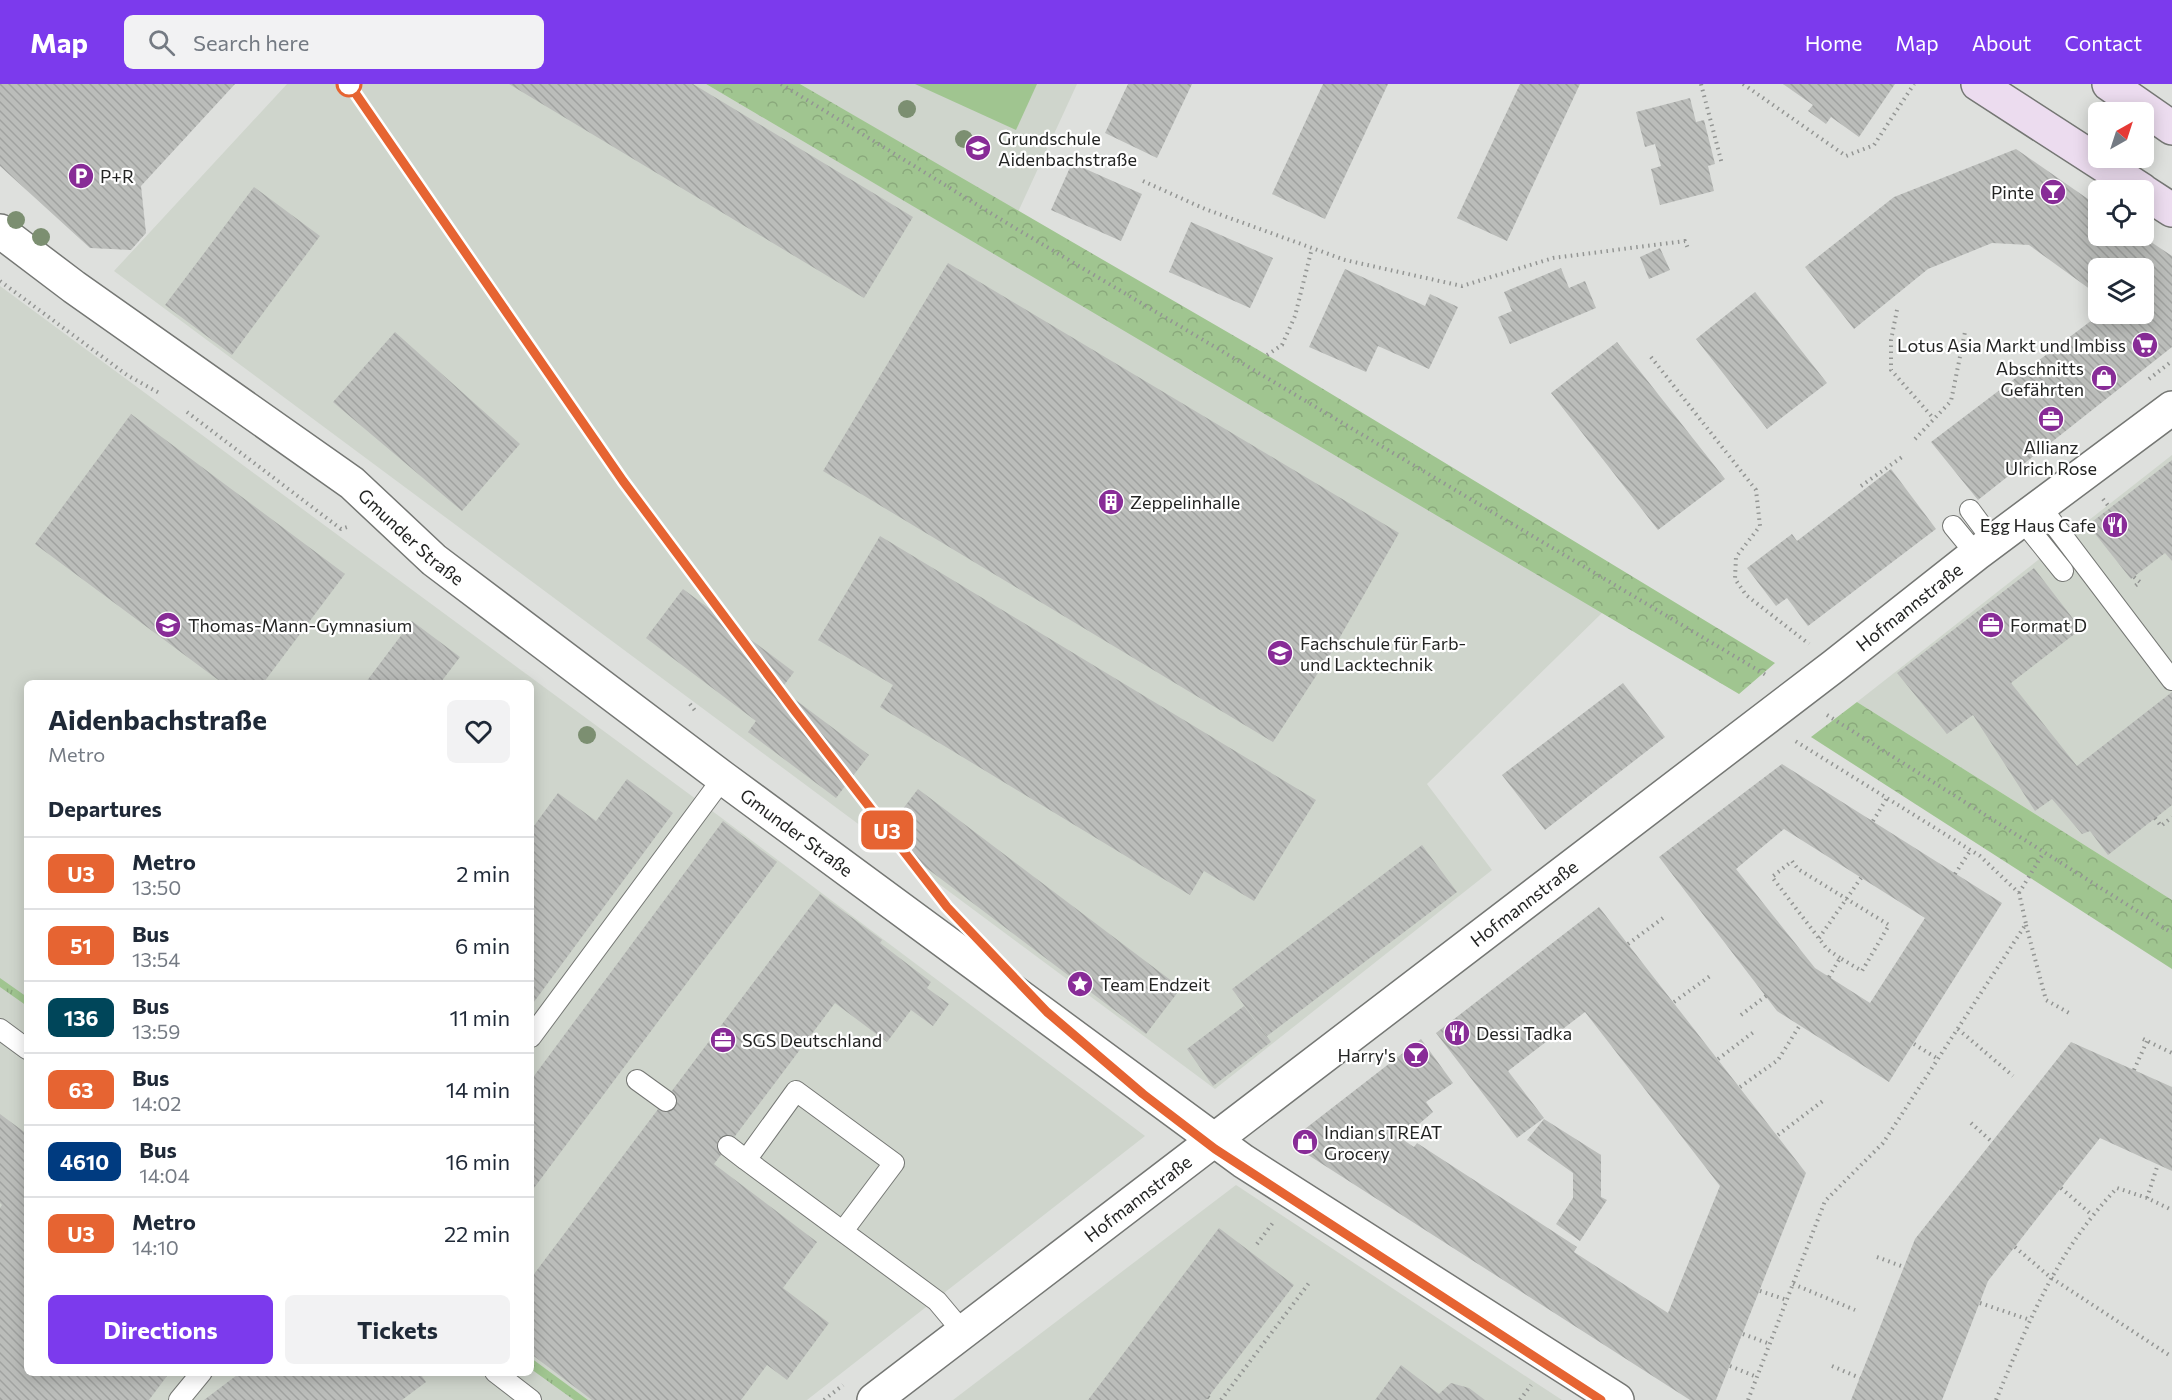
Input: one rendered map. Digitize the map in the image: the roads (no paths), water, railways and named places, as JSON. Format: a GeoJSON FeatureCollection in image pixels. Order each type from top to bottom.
{"type":"FeatureCollection","features":[{"type":"Feature","properties":{"kind":"main road"},"geometry":{"type":"LineString","coordinates":[[1978,84],[2126,180]]}},
{"type":"Feature","properties":{"kind":"main road"},"geometry":{"type":"LineString","coordinates":[[2109,84],[2172,128]]}},
{"type":"Feature","properties":{"kind":"main road"},"geometry":{"type":"LineString","coordinates":[[2154,198],[2172,210]]}},
{"type":"Feature","properties":{"kind":"street","name":"Gmunder Straße"},"geometry":{"type":"LineString","coordinates":[[0,231],[74,287],[352,483],[434,560],[723,778],[1243,1161],[1617,1400]]}},
{"type":"Feature","properties":{"kind":"street","name":"Hofmannstraße"},"geometry":{"type":"LineString","coordinates":[[874,1400],[1834,666],[1984,548],[2172,408]]}},
{"type":"Feature","properties":{"kind":"lane"},"geometry":{"type":"LineString","coordinates":[[1970,510],[1984,548]]}},
{"type":"Feature","properties":{"kind":"lane"},"geometry":{"type":"LineString","coordinates":[[2031,513],[2063,571]]}},
{"type":"Feature","properties":{"kind":"lane"},"geometry":{"type":"LineString","coordinates":[[2031,513],[2172,680]]}},
{"type":"Feature","properties":{"kind":"lane"},"geometry":{"type":"LineString","coordinates":[[1953,526],[1984,548]]}},
{"type":"Feature","properties":{"kind":"lane"},"geometry":{"type":"LineString","coordinates":[[534,1033],[723,778]]}},
{"type":"Feature","properties":{"kind":"lane"},"geometry":{"type":"LineString","coordinates":[[0,1029],[24,1047]]}},
{"type":"Feature","properties":{"kind":"lane"},"geometry":{"type":"LineString","coordinates":[[637,1080],[666,1101]]}},
{"type":"Feature","properties":{"kind":"lane"},"geometry":{"type":"LineString","coordinates":[[746,1160],[796,1091],[814,1104],[894,1163],[843,1231]]}},
{"type":"Feature","properties":{"kind":"lane"},"geometry":{"type":"LineString","coordinates":[[728,1146],[945,1307],[963,1332]]}},
{"type":"Feature","properties":{"kind":"lane"},"geometry":{"type":"LineString","coordinates":[[179,1400],[199,1376]]}},
{"type":"Feature","properties":{"kind":"lane"},"geometry":{"type":"LineString","coordinates":[[500,1376],[531,1400]]}},
{"type":"Feature","properties":{"kind":"metro line","name":"U3"},"geometry":{"type":"LineString","coordinates":[[349,84],[623,481],[795,711],[947,907],[1047,1012],[1143,1094],[1215,1149],[1601,1400]]}},
{"type":"Feature","properties":{"kind":"place","name":"Grundschule Aidenbachstraße"},"geometry":{"type":"Point","coordinates":[978,148]}},
{"type":"Feature","properties":{"kind":"place","name":"P+R"},"geometry":{"type":"Point","coordinates":[81,176]}},
{"type":"Feature","properties":{"kind":"place","name":"Pinte"},"geometry":{"type":"Point","coordinates":[2053,192]}},
{"type":"Feature","properties":{"kind":"place","name":"Lotus Asia Markt und Imbiss"},"geometry":{"type":"Point","coordinates":[2145,345]}},
{"type":"Feature","properties":{"kind":"place","name":"Abschnitts Gefährten"},"geometry":{"type":"Point","coordinates":[2104,378]}},
{"type":"Feature","properties":{"kind":"place","name":"Allianz Ulrich Rose"},"geometry":{"type":"Point","coordinates":[2051,419]}},
{"type":"Feature","properties":{"kind":"place","name":"Zeppelinhalle"},"geometry":{"type":"Point","coordinates":[1111,502]}},
{"type":"Feature","properties":{"kind":"place","name":"Egg Haus Cafe"},"geometry":{"type":"Point","coordinates":[2115,525]}},
{"type":"Feature","properties":{"kind":"place","name":"Thomas-Mann-Gymnasium"},"geometry":{"type":"Point","coordinates":[168,625]}},
{"type":"Feature","properties":{"kind":"place","name":"Format D"},"geometry":{"type":"Point","coordinates":[1991,625]}},
{"type":"Feature","properties":{"kind":"place","name":"Fachschule für Farb- und Lacktechnik"},"geometry":{"type":"Point","coordinates":[1280,653]}},
{"type":"Feature","properties":{"kind":"place","name":"Team Endzeit"},"geometry":{"type":"Point","coordinates":[1080,984]}},
{"type":"Feature","properties":{"kind":"place","name":"Dessi Tadka"},"geometry":{"type":"Point","coordinates":[1457,1033]}},
{"type":"Feature","properties":{"kind":"place","name":"SGS Deutschland"},"geometry":{"type":"Point","coordinates":[723,1040]}},
{"type":"Feature","properties":{"kind":"place","name":"Harry's"},"geometry":{"type":"Point","coordinates":[1416,1055]}},
{"type":"Feature","properties":{"kind":"place","name":"Indian sTREAT Grocery"},"geometry":{"type":"Point","coordinates":[1305,1142]}}]}
